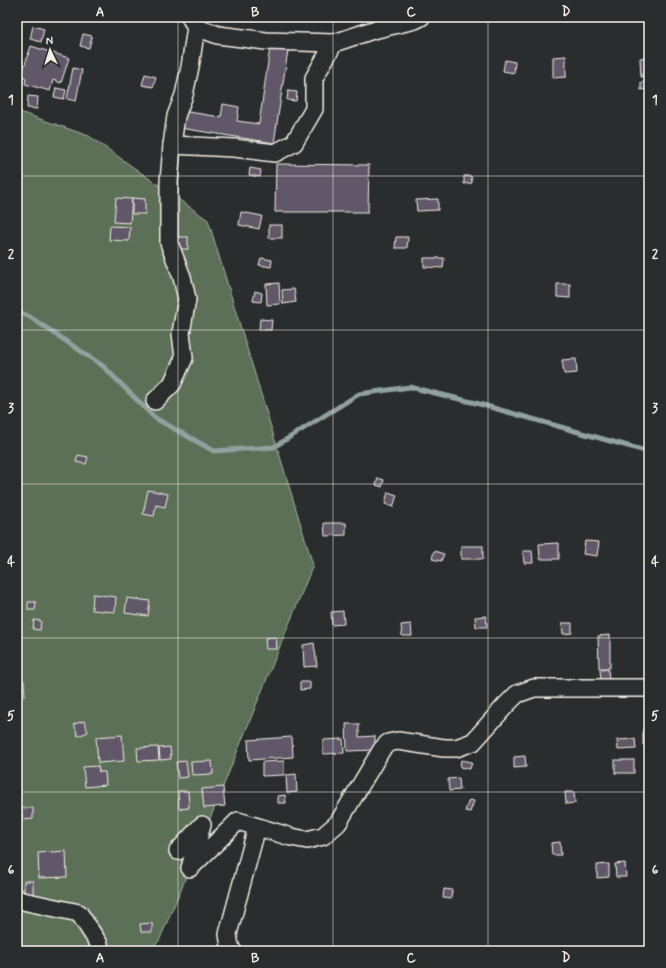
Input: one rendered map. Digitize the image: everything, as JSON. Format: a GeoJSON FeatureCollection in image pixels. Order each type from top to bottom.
{"type":"FeatureCollection","features":[{"type":"Feature","properties":{"kind":"street"},"geometry":{"type":"LineString","coordinates":[[155,401],[172,384],[184,358],[181,333],[187,299],[182,277],[169,243],[169,182],[176,116],[184,95],[190,67],[193,22],[218,35],[259,40],[334,43],[373,30],[415,20],[421,17]]}},
{"type":"Feature","properties":{"kind":"street"},"geometry":{"type":"LineString","coordinates":[[172,145],[234,148],[275,153],[294,143],[314,110],[314,78],[334,43]]}},
{"type":"Feature","properties":{"kind":"street"},"geometry":{"type":"LineString","coordinates":[[178,851],[202,826],[190,868],[238,821],[307,840],[323,836],[338,823],[382,749],[388,742],[398,741],[444,748],[456,748],[473,742],[517,694],[534,688],[649,688]]}},
{"type":"Feature","properties":{"kind":"street"},"geometry":{"type":"LineString","coordinates":[[233,951],[231,949],[228,934],[257,827]]}},
{"type":"Feature","properties":{"kind":"street"},"geometry":{"type":"LineString","coordinates":[[17,898],[18,900],[79,913],[100,944],[100,951]]}},
{"type":"Feature","properties":{"kind":"green space"},"geometry":{"type":"Polygon","coordinates":[[[17,111],[89,136],[208,220],[313,565],[159,941],[149,951],[17,951],[17,111]]]}},
{"type":"Feature","properties":{"kind":"building"},"geometry":{"type":"Polygon","coordinates":[[[33,26],[44,29],[41,42],[30,39],[33,26]]]}},
{"type":"Feature","properties":{"kind":"building"},"geometry":{"type":"Polygon","coordinates":[[[83,34],[92,36],[89,48],[80,46],[83,34]]]}},
{"type":"Feature","properties":{"kind":"building"},"geometry":{"type":"Polygon","coordinates":[[[31,46],[69,58],[61,83],[53,80],[50,91],[25,84],[26,78],[21,76],[31,46]]]}},
{"type":"Feature","properties":{"kind":"building"},"geometry":{"type":"Polygon","coordinates":[[[270,48],[288,50],[274,143],[180,128],[182,111],[221,117],[223,104],[239,107],[237,121],[259,124],[270,48]]]}},
{"type":"Feature","properties":{"kind":"building"},"geometry":{"type":"Polygon","coordinates":[[[566,56],[566,77],[553,78],[553,57],[566,56]]]}},
{"type":"Feature","properties":{"kind":"building"},"geometry":{"type":"Polygon","coordinates":[[[649,57],[649,76],[641,77],[640,58],[649,57]]]}},
{"type":"Feature","properties":{"kind":"building"},"geometry":{"type":"Polygon","coordinates":[[[505,60],[515,62],[514,73],[503,71],[505,60]]]}},
{"type":"Feature","properties":{"kind":"building"},"geometry":{"type":"Polygon","coordinates":[[[73,68],[82,70],[76,101],[67,99],[73,68]]]}},
{"type":"Feature","properties":{"kind":"building"},"geometry":{"type":"Polygon","coordinates":[[[145,74],[156,77],[153,87],[142,85],[145,74]]]}},
{"type":"Feature","properties":{"kind":"building"},"geometry":{"type":"Polygon","coordinates":[[[641,82],[649,82],[649,89],[641,90],[641,82]]]}},
{"type":"Feature","properties":{"kind":"building"},"geometry":{"type":"Polygon","coordinates":[[[56,88],[66,90],[64,99],[54,97],[56,88]]]}},
{"type":"Feature","properties":{"kind":"building"},"geometry":{"type":"Polygon","coordinates":[[[288,91],[297,92],[296,101],[287,100],[288,91]]]}},
{"type":"Feature","properties":{"kind":"building"},"geometry":{"type":"Polygon","coordinates":[[[28,96],[38,97],[37,109],[27,108],[28,96]]]}},
{"type":"Feature","properties":{"kind":"building"},"geometry":{"type":"Polygon","coordinates":[[[276,164],[369,165],[368,212],[275,212],[276,164]]]}},
{"type":"Feature","properties":{"kind":"building"},"geometry":{"type":"Polygon","coordinates":[[[250,168],[261,170],[260,177],[249,175],[250,168]]]}},
{"type":"Feature","properties":{"kind":"building"},"geometry":{"type":"Polygon","coordinates":[[[464,176],[471,176],[472,183],[464,184],[464,176]]]}},
{"type":"Feature","properties":{"kind":"building"},"geometry":{"type":"Polygon","coordinates":[[[116,198],[132,199],[130,223],[114,222],[116,198]]]}},
{"type":"Feature","properties":{"kind":"building"},"geometry":{"type":"Polygon","coordinates":[[[132,198],[145,199],[145,214],[132,214],[132,198]]]}},
{"type":"Feature","properties":{"kind":"building"},"geometry":{"type":"Polygon","coordinates":[[[438,199],[438,210],[417,211],[416,200],[438,199]]]}},
{"type":"Feature","properties":{"kind":"building"},"geometry":{"type":"Polygon","coordinates":[[[241,212],[262,216],[259,229],[239,225],[241,212]]]}},
{"type":"Feature","properties":{"kind":"building"},"geometry":{"type":"Polygon","coordinates":[[[269,225],[282,225],[282,238],[269,238],[269,225]]]}},
{"type":"Feature","properties":{"kind":"building"},"geometry":{"type":"Polygon","coordinates":[[[110,226],[130,227],[129,241],[109,240],[110,226]]]}},
{"type":"Feature","properties":{"kind":"building"},"geometry":{"type":"Polygon","coordinates":[[[176,237],[188,237],[188,249],[176,249],[176,237]]]}},
{"type":"Feature","properties":{"kind":"building"},"geometry":{"type":"Polygon","coordinates":[[[396,237],[408,237],[407,248],[395,248],[396,237]]]}},
{"type":"Feature","properties":{"kind":"building"},"geometry":{"type":"Polygon","coordinates":[[[261,258],[272,260],[271,267],[259,265],[261,258]]]}},
{"type":"Feature","properties":{"kind":"building"},"geometry":{"type":"Polygon","coordinates":[[[424,258],[444,258],[443,268],[424,267],[424,258]]]}},
{"type":"Feature","properties":{"kind":"building"},"geometry":{"type":"Polygon","coordinates":[[[279,283],[280,304],[267,305],[266,284],[279,283]]]}},
{"type":"Feature","properties":{"kind":"building"},"geometry":{"type":"Polygon","coordinates":[[[557,284],[570,284],[570,298],[557,297],[557,284]]]}},
{"type":"Feature","properties":{"kind":"building"},"geometry":{"type":"Polygon","coordinates":[[[294,289],[296,302],[283,304],[282,290],[294,289]]]}},
{"type":"Feature","properties":{"kind":"building"},"geometry":{"type":"Polygon","coordinates":[[[255,291],[262,293],[261,302],[253,301],[255,291]]]}},
{"type":"Feature","properties":{"kind":"building"},"geometry":{"type":"Polygon","coordinates":[[[260,319],[272,320],[271,330],[259,330],[260,319]]]}},
{"type":"Feature","properties":{"kind":"building"},"geometry":{"type":"Polygon","coordinates":[[[576,359],[577,373],[564,374],[562,360],[576,359]]]}},
{"type":"Feature","properties":{"kind":"building"},"geometry":{"type":"Polygon","coordinates":[[[78,455],[88,457],[86,464],[76,462],[78,455]]]}},
{"type":"Feature","properties":{"kind":"building"},"geometry":{"type":"Polygon","coordinates":[[[378,478],[384,480],[382,487],[376,485],[378,478]]]}},
{"type":"Feature","properties":{"kind":"building"},"geometry":{"type":"Polygon","coordinates":[[[148,490],[168,494],[165,507],[156,505],[154,516],[143,514],[148,490]]]}},
{"type":"Feature","properties":{"kind":"building"},"geometry":{"type":"Polygon","coordinates":[[[388,492],[397,495],[393,507],[385,504],[388,492]]]}},
{"type":"Feature","properties":{"kind":"building"},"geometry":{"type":"Polygon","coordinates":[[[324,523],[346,523],[346,535],[325,536],[324,523]]]}},
{"type":"Feature","properties":{"kind":"building"},"geometry":{"type":"Polygon","coordinates":[[[585,541],[599,542],[597,556],[583,554],[585,541]]]}},
{"type":"Feature","properties":{"kind":"building"},"geometry":{"type":"Polygon","coordinates":[[[559,543],[559,559],[540,559],[539,544],[559,543]]]}},
{"type":"Feature","properties":{"kind":"building"},"geometry":{"type":"Polygon","coordinates":[[[461,546],[483,546],[483,559],[461,559],[461,546]]]}},
{"type":"Feature","properties":{"kind":"building"},"geometry":{"type":"Polygon","coordinates":[[[434,551],[444,554],[441,561],[432,559],[434,551]]]}},
{"type":"Feature","properties":{"kind":"building"},"geometry":{"type":"Polygon","coordinates":[[[523,551],[532,551],[533,563],[524,563],[523,551]]]}},
{"type":"Feature","properties":{"kind":"building"},"geometry":{"type":"Polygon","coordinates":[[[93,594],[116,597],[115,612],[92,610],[93,594]]]}},
{"type":"Feature","properties":{"kind":"building"},"geometry":{"type":"Polygon","coordinates":[[[127,598],[150,601],[148,616],[125,613],[127,598]]]}},
{"type":"Feature","properties":{"kind":"building"},"geometry":{"type":"Polygon","coordinates":[[[28,602],[36,602],[35,610],[28,610],[28,602]]]}},
{"type":"Feature","properties":{"kind":"building"},"geometry":{"type":"Polygon","coordinates":[[[343,611],[344,624],[332,625],[331,612],[343,611]]]}},
{"type":"Feature","properties":{"kind":"building"},"geometry":{"type":"Polygon","coordinates":[[[486,616],[487,627],[476,627],[475,617],[486,616]]]}},
{"type":"Feature","properties":{"kind":"building"},"geometry":{"type":"Polygon","coordinates":[[[34,620],[41,621],[40,630],[33,629],[34,620]]]}},
{"type":"Feature","properties":{"kind":"building"},"geometry":{"type":"Polygon","coordinates":[[[562,623],[572,623],[572,633],[563,634],[562,623]]]}},
{"type":"Feature","properties":{"kind":"building"},"geometry":{"type":"Polygon","coordinates":[[[411,624],[412,636],[402,636],[401,625],[411,624]]]}},
{"type":"Feature","properties":{"kind":"building"},"geometry":{"type":"Polygon","coordinates":[[[610,635],[610,668],[599,668],[598,636],[610,635]]]}},
{"type":"Feature","properties":{"kind":"building"},"geometry":{"type":"Polygon","coordinates":[[[276,637],[277,649],[266,649],[265,638],[276,637]]]}},
{"type":"Feature","properties":{"kind":"building"},"geometry":{"type":"Polygon","coordinates":[[[314,643],[317,666],[304,667],[303,645],[314,643]]]}},
{"type":"Feature","properties":{"kind":"building"},"geometry":{"type":"Polygon","coordinates":[[[608,669],[609,679],[601,680],[600,670],[608,669]]]}},
{"type":"Feature","properties":{"kind":"building"},"geometry":{"type":"Polygon","coordinates":[[[24,681],[25,696],[17,696],[17,682],[24,681]]]}},
{"type":"Feature","properties":{"kind":"building"},"geometry":{"type":"Polygon","coordinates":[[[300,682],[310,682],[310,689],[300,690],[300,682]]]}},
{"type":"Feature","properties":{"kind":"building"},"geometry":{"type":"Polygon","coordinates":[[[84,721],[88,732],[78,736],[74,724],[84,721]]]}},
{"type":"Feature","properties":{"kind":"building"},"geometry":{"type":"Polygon","coordinates":[[[346,724],[359,724],[359,737],[375,736],[375,750],[347,751],[346,724]]]}},
{"type":"Feature","properties":{"kind":"building"},"geometry":{"type":"Polygon","coordinates":[[[643,728],[649,728],[649,744],[643,745],[643,728]]]}},
{"type":"Feature","properties":{"kind":"building"},"geometry":{"type":"Polygon","coordinates":[[[122,735],[124,761],[98,763],[96,737],[122,735]]]}},
{"type":"Feature","properties":{"kind":"building"},"geometry":{"type":"Polygon","coordinates":[[[292,737],[293,757],[249,760],[248,740],[292,737]]]}},
{"type":"Feature","properties":{"kind":"building"},"geometry":{"type":"Polygon","coordinates":[[[343,739],[344,753],[323,754],[323,740],[343,739]]]}},
{"type":"Feature","properties":{"kind":"building"},"geometry":{"type":"Polygon","coordinates":[[[635,739],[636,749],[618,750],[617,740],[635,739]]]}},
{"type":"Feature","properties":{"kind":"building"},"geometry":{"type":"Polygon","coordinates":[[[158,747],[159,760],[138,761],[137,748],[158,747]]]}},
{"type":"Feature","properties":{"kind":"building"},"geometry":{"type":"Polygon","coordinates":[[[170,747],[171,759],[160,760],[159,748],[170,747]]]}},
{"type":"Feature","properties":{"kind":"building"},"geometry":{"type":"Polygon","coordinates":[[[525,756],[526,767],[514,768],[514,757],[525,756]]]}},
{"type":"Feature","properties":{"kind":"building"},"geometry":{"type":"Polygon","coordinates":[[[461,760],[472,762],[470,769],[460,767],[461,760]]]}},
{"type":"Feature","properties":{"kind":"building"},"geometry":{"type":"Polygon","coordinates":[[[615,760],[634,760],[634,773],[615,773],[615,760]]]}},
{"type":"Feature","properties":{"kind":"building"},"geometry":{"type":"Polygon","coordinates":[[[186,761],[188,777],[178,778],[176,762],[186,761]]]}},
{"type":"Feature","properties":{"kind":"building"},"geometry":{"type":"Polygon","coordinates":[[[212,761],[213,774],[192,775],[191,762],[212,761]]]}},
{"type":"Feature","properties":{"kind":"building"},"geometry":{"type":"Polygon","coordinates":[[[284,761],[284,775],[262,776],[262,762],[284,761]]]}},
{"type":"Feature","properties":{"kind":"building"},"geometry":{"type":"Polygon","coordinates":[[[98,766],[99,772],[105,772],[106,785],[85,787],[83,767],[98,766]]]}},
{"type":"Feature","properties":{"kind":"building"},"geometry":{"type":"Polygon","coordinates":[[[296,774],[297,792],[287,793],[286,775],[296,774]]]}},
{"type":"Feature","properties":{"kind":"building"},"geometry":{"type":"Polygon","coordinates":[[[459,778],[460,790],[449,791],[448,779],[459,778]]]}},
{"type":"Feature","properties":{"kind":"building"},"geometry":{"type":"Polygon","coordinates":[[[223,787],[225,806],[204,808],[202,789],[223,787]]]}},
{"type":"Feature","properties":{"kind":"building"},"geometry":{"type":"Polygon","coordinates":[[[178,791],[188,791],[189,808],[179,809],[178,791]]]}},
{"type":"Feature","properties":{"kind":"building"},"geometry":{"type":"Polygon","coordinates":[[[565,792],[574,792],[575,803],[566,804],[565,792]]]}},
{"type":"Feature","properties":{"kind":"building"},"geometry":{"type":"Polygon","coordinates":[[[285,795],[286,803],[278,803],[278,796],[285,795]]]}},
{"type":"Feature","properties":{"kind":"building"},"geometry":{"type":"Polygon","coordinates":[[[469,800],[474,801],[470,812],[465,811],[469,800]]]}},
{"type":"Feature","properties":{"kind":"building"},"geometry":{"type":"Polygon","coordinates":[[[22,808],[33,808],[33,819],[22,820],[22,808]]]}},
{"type":"Feature","properties":{"kind":"building"},"geometry":{"type":"Polygon","coordinates":[[[560,842],[561,855],[552,855],[551,843],[560,842]]]}},
{"type":"Feature","properties":{"kind":"building"},"geometry":{"type":"Polygon","coordinates":[[[66,851],[67,877],[39,878],[38,853],[66,851]]]}},
{"type":"Feature","properties":{"kind":"building"},"geometry":{"type":"Polygon","coordinates":[[[625,863],[626,877],[616,877],[615,864],[625,863]]]}},
{"type":"Feature","properties":{"kind":"building"},"geometry":{"type":"Polygon","coordinates":[[[609,864],[609,877],[597,878],[597,865],[609,864]]]}},
{"type":"Feature","properties":{"kind":"building"},"geometry":{"type":"Polygon","coordinates":[[[24,881],[33,881],[33,894],[24,894],[24,881]]]}},
{"type":"Feature","properties":{"kind":"building"},"geometry":{"type":"Polygon","coordinates":[[[444,889],[452,890],[451,899],[443,898],[444,889]]]}},
{"type":"Feature","properties":{"kind":"building"},"geometry":{"type":"Polygon","coordinates":[[[152,923],[152,932],[141,932],[140,924],[152,923]]]}},
{"type":"Feature","properties":{"kind":"waterway"},"geometry":{"type":"LineString","coordinates":[[17,311],[30,317],[103,366],[155,418],[214,451],[274,447],[359,394],[410,387],[476,403],[649,452]]}}]}
